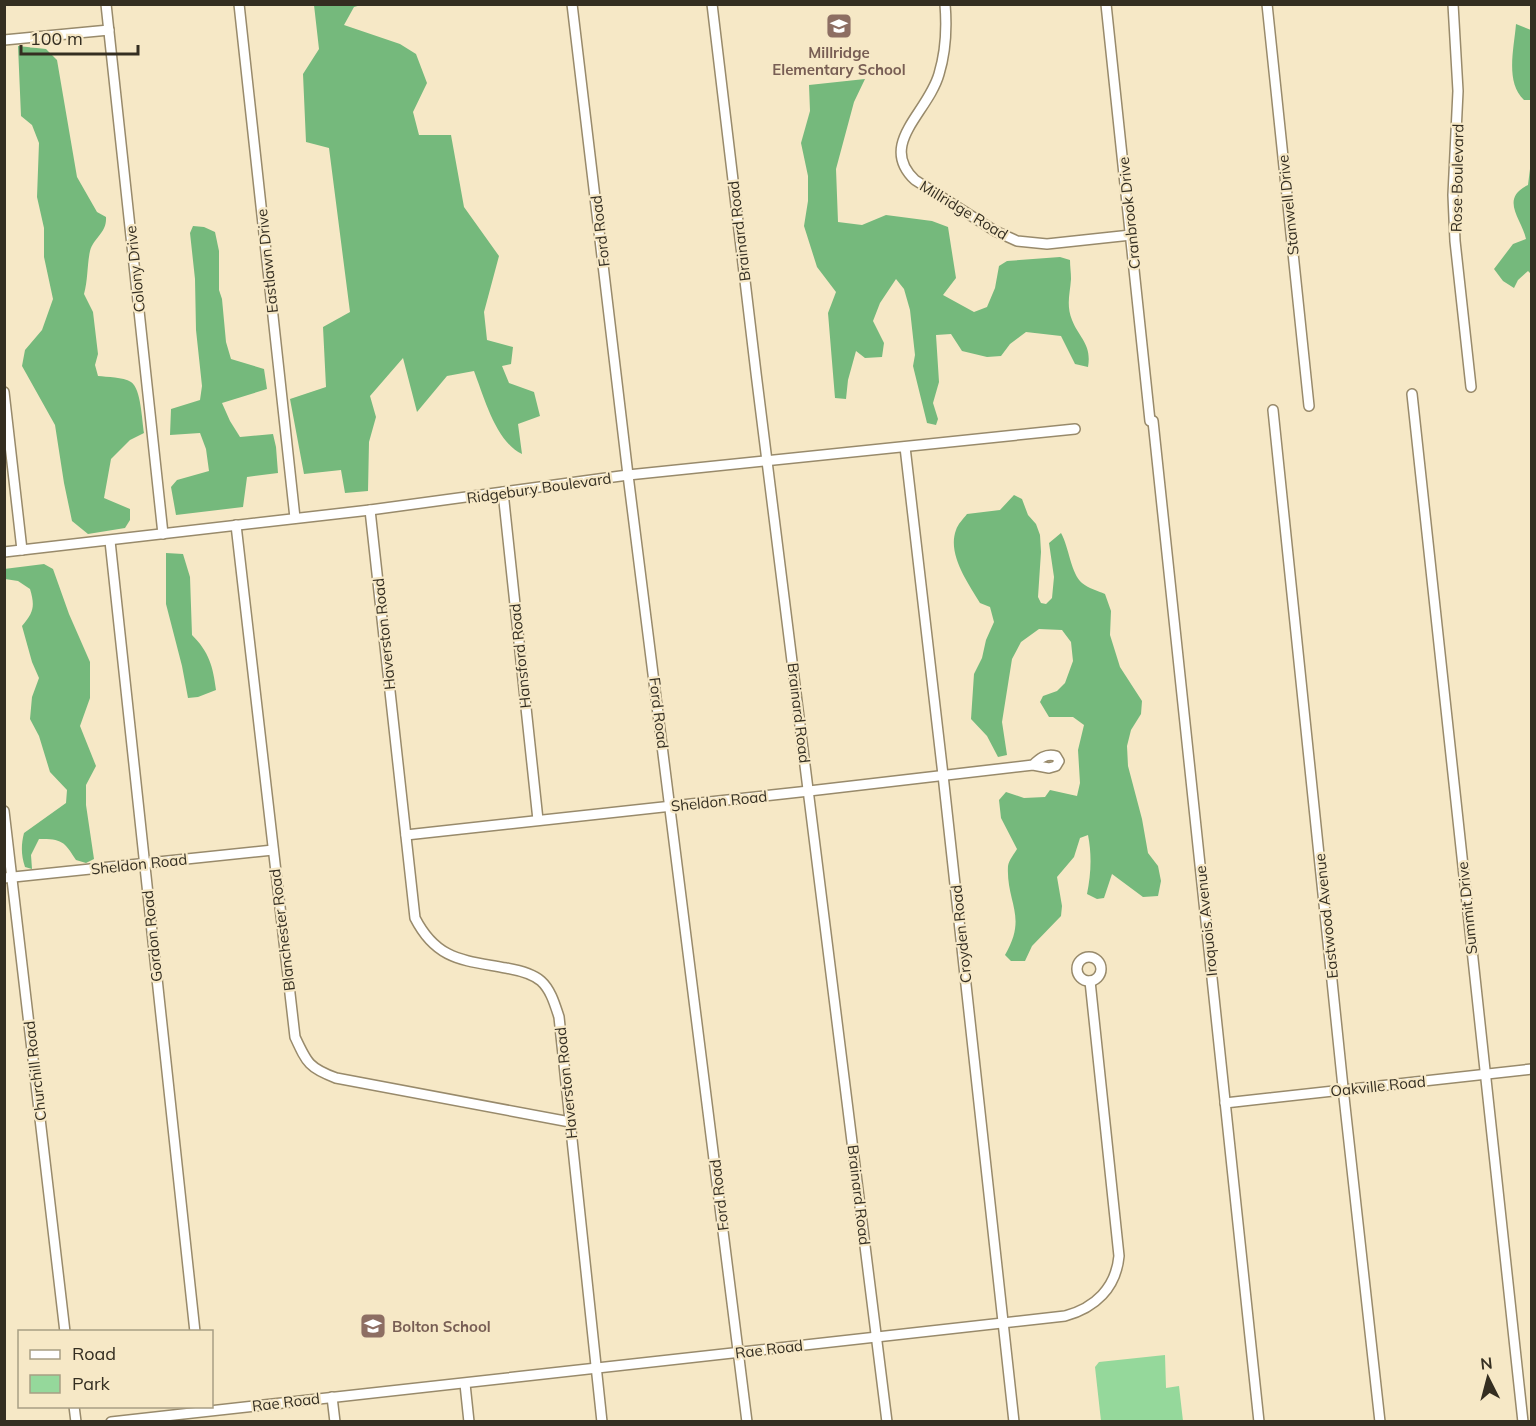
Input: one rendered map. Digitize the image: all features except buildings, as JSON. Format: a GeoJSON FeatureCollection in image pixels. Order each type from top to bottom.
{"type":"FeatureCollection","features":[{"type":"Feature","properties":{"kind":"street","name":"Colony Drive"},"geometry":{"type":"LineString","coordinates":[[106,4],[163,534]]}},
{"type":"Feature","properties":{"kind":"street","name":"Eastlawn Drive"},"geometry":{"type":"LineString","coordinates":[[240,4],[295,518]]}},
{"type":"Feature","properties":{"kind":"street","name":"Ford Road"},"geometry":{"type":"LineString","coordinates":[[573,4],[628,476],[747,1422]]}},
{"type":"Feature","properties":{"kind":"street","name":"Brainard Road"},"geometry":{"type":"LineString","coordinates":[[712,4],[766,462],[887,1422]]}},
{"type":"Feature","properties":{"kind":"street","name":"Millridge Road"},"geometry":{"type":"LineString","coordinates":[[945,4],[947,29],[939,75],[928,99],[900,146],[900,158],[907,173],[994,231],[1017,241],[1047,244],[1131,235]]}},
{"type":"Feature","properties":{"kind":"street","name":"Cranbrook Drive"},"geometry":{"type":"LineString","coordinates":[[1106,4],[1152,421]]}},
{"type":"Feature","properties":{"kind":"street","name":"Stanwell Drive"},"geometry":{"type":"LineString","coordinates":[[1267,4],[1309,406]]}},
{"type":"Feature","properties":{"kind":"street","name":"Rose Boulevard"},"geometry":{"type":"LineString","coordinates":[[1453,4],[1458,92],[1453,195],[1455,241],[1470,387]]}},
{"type":"Feature","properties":{"kind":"street"},"geometry":{"type":"LineString","coordinates":[[4,40],[109,30]]}},
{"type":"Feature","properties":{"kind":"street"},"geometry":{"type":"LineString","coordinates":[[4,392],[22,550]]}},
{"type":"Feature","properties":{"kind":"street","name":"Summit Drive"},"geometry":{"type":"LineString","coordinates":[[1412,394],[1523,1422]]}},
{"type":"Feature","properties":{"kind":"street","name":"Eastwood Avenue"},"geometry":{"type":"LineString","coordinates":[[1274,410],[1380,1422]]}},
{"type":"Feature","properties":{"kind":"street","name":"Iroquois Avenue"},"geometry":{"type":"LineString","coordinates":[[1152,421],[1259,1422]]}},
{"type":"Feature","properties":{"kind":"street","name":"Ridgebury Boulevard"},"geometry":{"type":"LineString","coordinates":[[4,552],[370,510],[628,476],[1075,429]]}},
{"type":"Feature","properties":{"kind":"street","name":"Croyden Road"},"geometry":{"type":"LineString","coordinates":[[905,447],[944,775],[1014,1422]]}},
{"type":"Feature","properties":{"kind":"street","name":"Hansford Road"},"geometry":{"type":"LineString","coordinates":[[503,492],[538,820]]}},
{"type":"Feature","properties":{"kind":"street","name":"Haverston Road"},"geometry":{"type":"LineString","coordinates":[[370,510],[415,918],[424,937],[460,960],[523,971],[540,981],[551,996],[559,1017],[602,1422]]}},
{"type":"Feature","properties":{"kind":"street","name":"Blanchester Road"},"geometry":{"type":"LineString","coordinates":[[236,525],[295,1036],[304,1057],[317,1071],[336,1078],[570,1122]]}},
{"type":"Feature","properties":{"kind":"street","name":"Gordon Road"},"geometry":{"type":"LineString","coordinates":[[110,541],[195,1330]]}},
{"type":"Feature","properties":{"kind":"street","name":"Sheldon Road"},"geometry":{"type":"LineString","coordinates":[[406,835],[809,792],[1032,765]]}},
{"type":"Feature","properties":{"kind":"street","name":"Churchill Road"},"geometry":{"type":"LineString","coordinates":[[4,812],[8,878],[65,1330]]}},
{"type":"Feature","properties":{"kind":"street","name":"Sheldon Road"},"geometry":{"type":"LineString","coordinates":[[8,878],[273,850]]}},
{"type":"Feature","properties":{"kind":"street","name":"Rae Road"},"geometry":{"type":"LineString","coordinates":[[111,1422],[204,1414],[332,1397],[1065,1316],[1079,1312],[1098,1300],[1116,1274],[1119,1249],[1090,981]]}},
{"type":"Feature","properties":{"kind":"street","name":"Oakville Road"},"geometry":{"type":"LineString","coordinates":[[1225,1103],[1532,1070]]}},
{"type":"Feature","properties":{"kind":"street"},"geometry":{"type":"LineString","coordinates":[[465,1384],[470,1422]]}},
{"type":"Feature","properties":{"kind":"street"},"geometry":{"type":"LineString","coordinates":[[332,1397],[335,1422]]}},
{"type":"Feature","properties":{"kind":"green space"},"geometry":{"type":"Polygon","coordinates":[[[314,5],[361,5],[354,7],[344,25],[400,44],[416,54],[427,83],[413,112],[419,135],[451,135],[464,207],[499,256],[484,312],[487,340],[513,347],[511,364],[502,366],[509,383],[534,392],[540,416],[518,424],[522,454],[505,440],[498,429],[474,371],[447,376],[417,412],[403,358],[370,396],[376,417],[369,442],[368,491],[345,493],[341,470],[304,474],[290,399],[326,387],[323,327],[350,312],[329,148],[306,142],[303,74],[319,49],[314,5]]]}},
{"type":"Feature","properties":{"kind":"green space"},"geometry":{"type":"Polygon","coordinates":[[[1516,24],[1531,30],[1531,100],[1524,100],[1514,84],[1512,65],[1516,24]]]}},
{"type":"Feature","properties":{"kind":"green space"},"geometry":{"type":"Polygon","coordinates":[[[18,46],[46,49],[57,60],[77,177],[97,212],[106,217],[104,227],[90,251],[84,294],[93,312],[98,354],[95,365],[98,376],[131,382],[137,391],[140,405],[144,433],[130,440],[111,459],[104,498],[130,509],[130,520],[125,528],[88,534],[72,521],[55,425],[22,366],[25,350],[42,330],[53,299],[44,257],[44,228],[37,197],[39,143],[32,125],[21,116],[18,46]]]}},
{"type":"Feature","properties":{"kind":"green space"},"geometry":{"type":"Polygon","coordinates":[[[865,79],[854,102],[836,169],[838,222],[862,225],[886,215],[932,221],[948,227],[956,278],[943,295],[974,312],[987,307],[995,288],[999,266],[1007,261],[1060,257],[1070,260],[1069,309],[1072,320],[1087,347],[1088,367],[1075,364],[1061,336],[1026,332],[1010,344],[1001,356],[987,357],[962,351],[951,334],[936,335],[939,382],[933,403],[938,419],[936,425],[927,423],[913,366],[915,355],[910,310],[904,289],[896,279],[880,303],[873,321],[884,343],[882,357],[865,358],[856,351],[848,380],[846,399],[835,398],[828,313],[836,292],[817,267],[804,226],[808,201],[808,176],[801,143],[810,111],[809,85],[865,79]]]}},
{"type":"Feature","properties":{"kind":"green space"},"geometry":{"type":"Polygon","coordinates":[[[1531,161],[1531,274],[1528,271],[1518,280],[1514,288],[1503,281],[1494,269],[1513,244],[1526,239],[1514,203],[1519,191],[1528,185],[1531,161]]]}},
{"type":"Feature","properties":{"kind":"green space"},"geometry":{"type":"Polygon","coordinates":[[[193,226],[204,227],[215,232],[219,251],[219,290],[226,342],[231,359],[264,369],[267,389],[222,403],[240,437],[273,434],[278,473],[247,477],[243,507],[176,515],[171,487],[177,480],[209,471],[206,449],[200,433],[170,435],[171,409],[200,400],[202,386],[190,233],[193,226]]]}},
{"type":"Feature","properties":{"kind":"green space"},"geometry":{"type":"Polygon","coordinates":[[[1014,495],[1022,499],[1040,535],[1038,597],[1041,603],[1046,604],[1052,598],[1054,577],[1049,543],[1061,533],[1078,579],[1105,594],[1111,611],[1110,635],[1120,667],[1142,701],[1141,714],[1131,730],[1127,746],[1128,766],[1148,853],[1158,866],[1161,881],[1158,896],[1143,897],[1112,874],[1104,898],[1097,899],[1087,894],[1090,864],[1088,835],[1080,838],[1074,857],[1057,877],[1062,906],[1061,916],[1032,946],[1025,961],[1011,961],[1005,955],[1015,930],[1016,919],[1008,879],[1008,866],[1017,849],[1001,818],[999,800],[1006,792],[1024,798],[1045,797],[1050,790],[1077,796],[1080,783],[1078,750],[1084,725],[1073,717],[1049,717],[1040,702],[1043,696],[1057,691],[1065,683],[1073,661],[1071,642],[1062,630],[1039,629],[1021,642],[1012,659],[1002,722],[1007,755],[998,757],[987,736],[971,719],[974,674],[994,622],[990,607],[980,603],[960,568],[954,549],[954,539],[957,528],[967,514],[1000,510],[1014,495]]]}},
{"type":"Feature","properties":{"kind":"green space"},"geometry":{"type":"Polygon","coordinates":[[[166,553],[183,554],[190,577],[192,635],[206,654],[213,674],[216,690],[198,697],[188,698],[166,604],[166,553]]]}},
{"type":"Feature","properties":{"kind":"green space"},"geometry":{"type":"Polygon","coordinates":[[[44,564],[53,569],[90,662],[90,698],[80,726],[96,766],[86,785],[86,805],[94,859],[86,863],[76,860],[62,842],[39,839],[31,855],[32,869],[25,867],[23,858],[24,833],[66,803],[67,790],[50,772],[39,736],[30,719],[32,697],[39,678],[22,626],[32,609],[33,600],[30,589],[18,581],[5,579],[4,569],[44,564]]]}},
{"type":"Feature","properties":{"kind":"green space"},"geometry":{"type":"Polygon","coordinates":[[[1165,1355],[1166,1388],[1179,1386],[1183,1421],[1101,1421],[1095,1367],[1099,1362],[1165,1355]]]}},
{"type":"Feature","properties":{"kind":"place","name":"Millridge Elementary School"},"geometry":{"type":"Point","coordinates":[839,26]}},
{"type":"Feature","properties":{"kind":"place","name":"Bolton School"},"geometry":{"type":"Point","coordinates":[373,1326]}}]}
